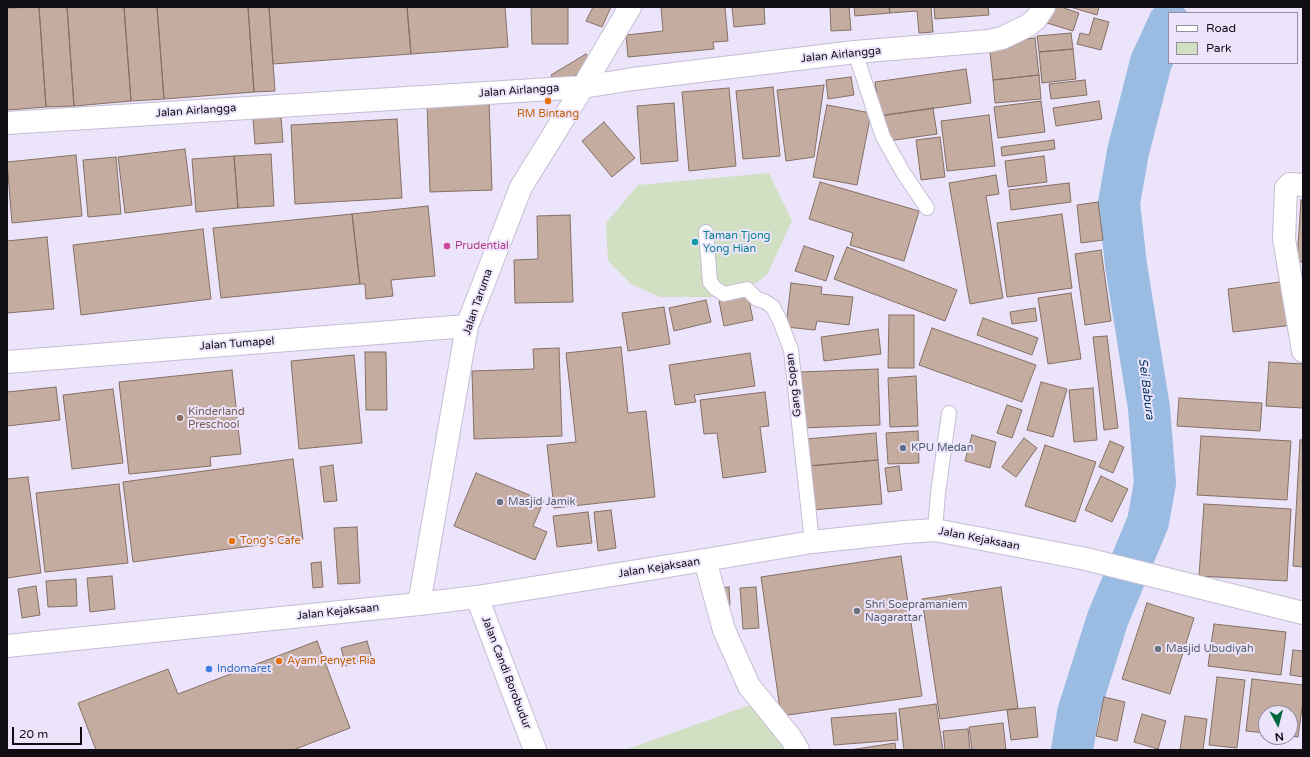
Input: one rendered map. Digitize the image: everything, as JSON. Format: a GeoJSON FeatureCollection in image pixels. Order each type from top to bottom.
{"type":"FeatureCollection","features":[{"type":"Feature","properties":{"kind":"street","name":"Jalan Taruma"},"geometry":{"type":"LineString","coordinates":[[420,604],[467,326],[521,187],[583,87],[630,7]]}},
{"type":"Feature","properties":{"kind":"street","name":"Jalan Airlangga"},"geometry":{"type":"LineString","coordinates":[[7,123],[583,87],[633,78],[855,52],[989,41],[1002,38],[1027,26],[1036,18],[1044,7]]}},
{"type":"Feature","properties":{"kind":"street"},"geometry":{"type":"LineString","coordinates":[[1303,185],[1290,184],[1286,187],[1284,239],[1303,351]]}},
{"type":"Feature","properties":{"kind":"street","name":"Jalan Tumapel"},"geometry":{"type":"LineString","coordinates":[[7,362],[467,326]]}},
{"type":"Feature","properties":{"kind":"street","name":"Jalan Kejaksaan"},"geometry":{"type":"LineString","coordinates":[[7,646],[420,604],[812,542],[935,530],[1086,559],[1303,613]]}},
{"type":"Feature","properties":{"kind":"street"},"geometry":{"type":"LineString","coordinates":[[705,560],[724,630],[749,686],[791,738],[798,750]]}},
{"type":"Feature","properties":{"kind":"street","name":"Jalan Candi Borobudur"},"geometry":{"type":"LineString","coordinates":[[477,596],[535,750]]}},
{"type":"Feature","properties":{"kind":"lane"},"geometry":{"type":"LineString","coordinates":[[855,52],[882,138],[927,208]]}},
{"type":"Feature","properties":{"kind":"lane","name":"Gang Sopan"},"geometry":{"type":"LineString","coordinates":[[706,232],[710,282],[724,294],[747,289],[757,299],[764,301],[773,307],[791,350],[812,542]]}},
{"type":"Feature","properties":{"kind":"lane"},"geometry":{"type":"LineString","coordinates":[[935,530],[938,493],[949,412]]}},
{"type":"Feature","properties":{"kind":"green space","name":"Taman Tjong Yong Hian"},"geometry":{"type":"Polygon","coordinates":[[[769,173],[792,221],[767,275],[747,289],[718,297],[660,297],[631,284],[608,261],[606,223],[638,185],[769,173]]]}},
{"type":"Feature","properties":{"kind":"green space"},"geometry":{"type":"Polygon","coordinates":[[[753,704],[790,750],[625,750],[753,704]]]}},
{"type":"Feature","properties":{"kind":"building"},"geometry":{"type":"Polygon","coordinates":[[[39,7],[67,7],[74,106],[46,107],[39,7]]]}},
{"type":"Feature","properties":{"kind":"building"},"geometry":{"type":"Polygon","coordinates":[[[39,7],[46,107],[7,110],[7,8],[39,7]]]}},
{"type":"Feature","properties":{"kind":"building"},"geometry":{"type":"Polygon","coordinates":[[[67,7],[124,7],[131,101],[74,106],[67,7]]]}},
{"type":"Feature","properties":{"kind":"building"},"geometry":{"type":"Polygon","coordinates":[[[124,7],[157,7],[164,99],[131,101],[124,7]]]}},
{"type":"Feature","properties":{"kind":"building"},"geometry":{"type":"Polygon","coordinates":[[[157,7],[248,7],[254,92],[164,99],[157,7]]]}},
{"type":"Feature","properties":{"kind":"building"},"geometry":{"type":"Polygon","coordinates":[[[248,7],[269,7],[275,91],[254,92],[248,7]]]}},
{"type":"Feature","properties":{"kind":"building"},"geometry":{"type":"Polygon","coordinates":[[[269,7],[407,7],[411,54],[273,64],[269,7]]]}},
{"type":"Feature","properties":{"kind":"building"},"geometry":{"type":"Polygon","coordinates":[[[407,7],[505,7],[508,47],[411,54],[407,7]]]}},
{"type":"Feature","properties":{"kind":"building"},"geometry":{"type":"Polygon","coordinates":[[[531,7],[568,7],[568,44],[532,44],[531,7]]]}},
{"type":"Feature","properties":{"kind":"building"},"geometry":{"type":"Polygon","coordinates":[[[593,7],[611,7],[602,27],[586,21],[593,7]]]}},
{"type":"Feature","properties":{"kind":"building"},"geometry":{"type":"Polygon","coordinates":[[[661,7],[725,7],[728,41],[713,42],[714,49],[628,57],[626,35],[663,31],[661,7]]]}},
{"type":"Feature","properties":{"kind":"building"},"geometry":{"type":"Polygon","coordinates":[[[732,7],[764,7],[765,24],[734,27],[732,7]]]}},
{"type":"Feature","properties":{"kind":"building"},"geometry":{"type":"Polygon","coordinates":[[[830,7],[849,7],[851,30],[831,31],[830,7]]]}},
{"type":"Feature","properties":{"kind":"building"},"geometry":{"type":"Polygon","coordinates":[[[854,7],[889,7],[890,13],[855,16],[854,7]]]}},
{"type":"Feature","properties":{"kind":"building"},"geometry":{"type":"Polygon","coordinates":[[[889,7],[931,7],[933,32],[919,33],[917,11],[890,13],[889,7]]]}},
{"type":"Feature","properties":{"kind":"building"},"geometry":{"type":"Polygon","coordinates":[[[934,7],[988,7],[989,15],[935,19],[934,7]]]}},
{"type":"Feature","properties":{"kind":"building"},"geometry":{"type":"Polygon","coordinates":[[[1052,7],[1061,7],[1079,13],[1073,31],[1047,23],[1052,7]]]}},
{"type":"Feature","properties":{"kind":"building"},"geometry":{"type":"Polygon","coordinates":[[[1070,7],[1099,7],[1097,15],[1070,7]]]}},
{"type":"Feature","properties":{"kind":"building"},"geometry":{"type":"Polygon","coordinates":[[[1094,18],[1109,22],[1101,50],[1077,44],[1080,33],[1089,35],[1094,18]]]}},
{"type":"Feature","properties":{"kind":"building"},"geometry":{"type":"Polygon","coordinates":[[[1071,33],[1073,49],[1039,52],[1037,36],[1071,33]]]}},
{"type":"Feature","properties":{"kind":"building"},"geometry":{"type":"Polygon","coordinates":[[[1035,38],[1039,75],[993,80],[989,43],[1035,38]]]}},
{"type":"Feature","properties":{"kind":"building"},"geometry":{"type":"Polygon","coordinates":[[[1073,49],[1076,79],[1042,83],[1039,52],[1073,49]]]}},
{"type":"Feature","properties":{"kind":"building"},"geometry":{"type":"Polygon","coordinates":[[[586,54],[593,65],[557,86],[551,75],[586,54]]]}},
{"type":"Feature","properties":{"kind":"building"},"geometry":{"type":"Polygon","coordinates":[[[966,69],[971,103],[880,116],[875,82],[966,69]]]}},
{"type":"Feature","properties":{"kind":"building"},"geometry":{"type":"Polygon","coordinates":[[[1039,75],[1041,99],[995,103],[993,80],[1039,75]]]}},
{"type":"Feature","properties":{"kind":"building"},"geometry":{"type":"Polygon","coordinates":[[[851,77],[854,95],[828,99],[826,80],[851,77]]]}},
{"type":"Feature","properties":{"kind":"building"},"geometry":{"type":"Polygon","coordinates":[[[1085,80],[1087,95],[1051,99],[1049,84],[1085,80]]]}},
{"type":"Feature","properties":{"kind":"building"},"geometry":{"type":"Polygon","coordinates":[[[824,85],[814,157],[786,161],[777,90],[824,85]]]}},
{"type":"Feature","properties":{"kind":"building"},"geometry":{"type":"Polygon","coordinates":[[[773,87],[780,156],[743,159],[736,91],[773,87]]]}},
{"type":"Feature","properties":{"kind":"building"},"geometry":{"type":"Polygon","coordinates":[[[729,88],[736,166],[689,171],[682,92],[729,88]]]}},
{"type":"Feature","properties":{"kind":"building"},"geometry":{"type":"Polygon","coordinates":[[[489,101],[492,190],[430,192],[427,103],[489,101]]]}},
{"type":"Feature","properties":{"kind":"building"},"geometry":{"type":"Polygon","coordinates":[[[1041,101],[1045,132],[998,138],[994,107],[1041,101]]]}},
{"type":"Feature","properties":{"kind":"building"},"geometry":{"type":"Polygon","coordinates":[[[1099,101],[1102,119],[1056,126],[1053,108],[1099,101]]]}},
{"type":"Feature","properties":{"kind":"building"},"geometry":{"type":"Polygon","coordinates":[[[674,103],[678,161],[641,164],[637,106],[674,103]]]}},
{"type":"Feature","properties":{"kind":"building"},"geometry":{"type":"Polygon","coordinates":[[[827,105],[871,113],[857,185],[813,177],[827,105]]]}},
{"type":"Feature","properties":{"kind":"building"},"geometry":{"type":"Polygon","coordinates":[[[933,108],[937,134],[888,141],[884,115],[933,108]]]}},
{"type":"Feature","properties":{"kind":"building"},"geometry":{"type":"Polygon","coordinates":[[[989,115],[995,166],[947,171],[941,121],[989,115]]]}},
{"type":"Feature","properties":{"kind":"building"},"geometry":{"type":"Polygon","coordinates":[[[281,117],[283,142],[255,144],[253,119],[281,117]]]}},
{"type":"Feature","properties":{"kind":"building"},"geometry":{"type":"Polygon","coordinates":[[[397,119],[402,198],[295,204],[291,125],[397,119]]]}},
{"type":"Feature","properties":{"kind":"building"},"geometry":{"type":"Polygon","coordinates":[[[604,122],[635,158],[612,177],[582,141],[604,122]]]}},
{"type":"Feature","properties":{"kind":"building"},"geometry":{"type":"Polygon","coordinates":[[[940,137],[945,177],[921,180],[916,140],[940,137]]]}},
{"type":"Feature","properties":{"kind":"building"},"geometry":{"type":"Polygon","coordinates":[[[1054,140],[1055,149],[1002,156],[1001,147],[1054,140]]]}},
{"type":"Feature","properties":{"kind":"building"},"geometry":{"type":"Polygon","coordinates":[[[185,149],[192,205],[125,213],[118,157],[185,149]]]}},
{"type":"Feature","properties":{"kind":"building"},"geometry":{"type":"Polygon","coordinates":[[[271,154],[274,206],[238,208],[234,156],[271,154]]]}},
{"type":"Feature","properties":{"kind":"building"},"geometry":{"type":"Polygon","coordinates":[[[76,155],[82,216],[12,223],[7,162],[76,155]]]}},
{"type":"Feature","properties":{"kind":"building"},"geometry":{"type":"Polygon","coordinates":[[[234,156],[238,208],[196,212],[192,159],[234,156]]]}},
{"type":"Feature","properties":{"kind":"building"},"geometry":{"type":"Polygon","coordinates":[[[1044,156],[1047,182],[1008,187],[1005,161],[1044,156]]]}},
{"type":"Feature","properties":{"kind":"building"},"geometry":{"type":"Polygon","coordinates":[[[116,157],[121,214],[88,217],[83,160],[116,157]]]}},
{"type":"Feature","properties":{"kind":"building"},"geometry":{"type":"Polygon","coordinates":[[[996,175],[999,194],[986,196],[1003,298],[970,304],[949,183],[996,175]]]}},
{"type":"Feature","properties":{"kind":"building"},"geometry":{"type":"Polygon","coordinates":[[[820,182],[919,211],[904,261],[850,245],[853,233],[809,219],[820,182]]]}},
{"type":"Feature","properties":{"kind":"building"},"geometry":{"type":"Polygon","coordinates":[[[1069,183],[1071,202],[1011,210],[1009,190],[1069,183]]]}},
{"type":"Feature","properties":{"kind":"building"},"geometry":{"type":"Polygon","coordinates":[[[1301,200],[1303,200],[1303,262],[1297,262],[1301,200]]]}},
{"type":"Feature","properties":{"kind":"building"},"geometry":{"type":"Polygon","coordinates":[[[1098,202],[1103,240],[1081,243],[1077,205],[1098,202]]]}},
{"type":"Feature","properties":{"kind":"building"},"geometry":{"type":"Polygon","coordinates":[[[428,206],[435,276],[391,280],[393,296],[366,299],[365,284],[360,284],[352,214],[428,206]]]}},
{"type":"Feature","properties":{"kind":"building"},"geometry":{"type":"Polygon","coordinates":[[[352,214],[360,284],[221,298],[213,228],[352,214]]]}},
{"type":"Feature","properties":{"kind":"building"},"geometry":{"type":"Polygon","coordinates":[[[1062,214],[1072,288],[1007,297],[997,223],[1062,214]]]}},
{"type":"Feature","properties":{"kind":"building"},"geometry":{"type":"Polygon","coordinates":[[[570,215],[573,302],[515,303],[514,260],[538,259],[537,216],[570,215]]]}},
{"type":"Feature","properties":{"kind":"building"},"geometry":{"type":"Polygon","coordinates":[[[203,229],[211,299],[81,315],[73,245],[203,229]]]}},
{"type":"Feature","properties":{"kind":"building"},"geometry":{"type":"Polygon","coordinates":[[[47,237],[54,309],[7,313],[7,241],[47,237]]]}},
{"type":"Feature","properties":{"kind":"building"},"geometry":{"type":"Polygon","coordinates":[[[804,246],[834,256],[826,281],[795,271],[804,246]]]}},
{"type":"Feature","properties":{"kind":"building"},"geometry":{"type":"Polygon","coordinates":[[[847,247],[957,290],[945,321],[834,279],[847,247]]]}},
{"type":"Feature","properties":{"kind":"building"},"geometry":{"type":"Polygon","coordinates":[[[1101,250],[1111,321],[1085,325],[1075,254],[1101,250]]]}},
{"type":"Feature","properties":{"kind":"building"},"geometry":{"type":"Polygon","coordinates":[[[1287,281],[1293,325],[1233,332],[1228,289],[1287,281]]]}},
{"type":"Feature","properties":{"kind":"building"},"geometry":{"type":"Polygon","coordinates":[[[791,283],[822,287],[821,294],[853,297],[849,325],[817,321],[815,330],[786,327],[791,283]]]}},
{"type":"Feature","properties":{"kind":"building"},"geometry":{"type":"Polygon","coordinates":[[[1071,293],[1081,359],[1048,364],[1038,298],[1071,293]]]}},
{"type":"Feature","properties":{"kind":"building"},"geometry":{"type":"Polygon","coordinates":[[[748,295],[753,320],[724,326],[719,301],[748,295]]]}},
{"type":"Feature","properties":{"kind":"building"},"geometry":{"type":"Polygon","coordinates":[[[706,300],[711,322],[674,331],[669,308],[706,300]]]}},
{"type":"Feature","properties":{"kind":"building"},"geometry":{"type":"Polygon","coordinates":[[[664,307],[670,344],[628,351],[622,313],[664,307]]]}},
{"type":"Feature","properties":{"kind":"building"},"geometry":{"type":"Polygon","coordinates":[[[1035,308],[1037,321],[1012,324],[1010,312],[1035,308]]]}},
{"type":"Feature","properties":{"kind":"building"},"geometry":{"type":"Polygon","coordinates":[[[889,315],[914,315],[914,368],[888,368],[889,315]]]}},
{"type":"Feature","properties":{"kind":"building"},"geometry":{"type":"Polygon","coordinates":[[[983,318],[1038,338],[1032,355],[977,335],[983,318]]]}},
{"type":"Feature","properties":{"kind":"building"},"geometry":{"type":"Polygon","coordinates":[[[932,328],[1036,365],[1022,402],[919,365],[932,328]]]}},
{"type":"Feature","properties":{"kind":"building"},"geometry":{"type":"Polygon","coordinates":[[[878,329],[881,354],[824,361],[821,337],[878,329]]]}},
{"type":"Feature","properties":{"kind":"building"},"geometry":{"type":"Polygon","coordinates":[[[1107,336],[1118,428],[1104,430],[1093,337],[1107,336]]]}},
{"type":"Feature","properties":{"kind":"building"},"geometry":{"type":"Polygon","coordinates":[[[621,347],[628,413],[646,411],[655,497],[554,508],[547,445],[576,442],[566,353],[621,347]]]}},
{"type":"Feature","properties":{"kind":"building"},"geometry":{"type":"Polygon","coordinates":[[[559,348],[562,436],[474,439],[472,371],[534,369],[533,349],[559,348]]]}},
{"type":"Feature","properties":{"kind":"building"},"geometry":{"type":"Polygon","coordinates":[[[365,352],[386,352],[387,410],[366,410],[365,352]]]}},
{"type":"Feature","properties":{"kind":"building"},"geometry":{"type":"Polygon","coordinates":[[[750,353],[755,386],[694,395],[696,402],[675,405],[669,365],[750,353]]]}},
{"type":"Feature","properties":{"kind":"building"},"geometry":{"type":"Polygon","coordinates":[[[354,355],[362,443],[299,449],[291,361],[354,355]]]}},
{"type":"Feature","properties":{"kind":"building"},"geometry":{"type":"Polygon","coordinates":[[[1269,362],[1303,364],[1303,408],[1266,406],[1269,362]]]}},
{"type":"Feature","properties":{"kind":"building"},"geometry":{"type":"Polygon","coordinates":[[[878,369],[880,425],[802,428],[800,372],[878,369]]]}},
{"type":"Feature","properties":{"kind":"building","name":"Kinderland Preschool"},"geometry":{"type":"Polygon","coordinates":[[[232,370],[241,454],[210,457],[211,466],[129,474],[119,382],[232,370]]]}},
{"type":"Feature","properties":{"kind":"building"},"geometry":{"type":"Polygon","coordinates":[[[916,376],[918,426],[890,427],[888,378],[916,376]]]}},
{"type":"Feature","properties":{"kind":"building"},"geometry":{"type":"Polygon","coordinates":[[[1041,382],[1067,389],[1053,437],[1027,430],[1041,382]]]}},
{"type":"Feature","properties":{"kind":"building"},"geometry":{"type":"Polygon","coordinates":[[[56,387],[60,420],[7,426],[7,392],[56,387]]]}},
{"type":"Feature","properties":{"kind":"building"},"geometry":{"type":"Polygon","coordinates":[[[1093,388],[1097,440],[1074,442],[1069,390],[1093,388]]]}},
{"type":"Feature","properties":{"kind":"building"},"geometry":{"type":"Polygon","coordinates":[[[113,389],[123,463],[72,469],[63,395],[113,389]]]}},
{"type":"Feature","properties":{"kind":"building"},"geometry":{"type":"Polygon","coordinates":[[[765,392],[769,426],[760,427],[766,472],[723,478],[717,433],[704,434],[700,400],[765,392]]]}},
{"type":"Feature","properties":{"kind":"building"},"geometry":{"type":"Polygon","coordinates":[[[1179,398],[1262,403],[1260,431],[1177,426],[1179,398]]]}},
{"type":"Feature","properties":{"kind":"building"},"geometry":{"type":"Polygon","coordinates":[[[1007,405],[1022,410],[1012,438],[997,433],[1007,405]]]}},
{"type":"Feature","properties":{"kind":"building","name":"KPU Medan"},"geometry":{"type":"Polygon","coordinates":[[[918,431],[919,463],[888,464],[886,433],[918,431]]]}},
{"type":"Feature","properties":{"kind":"building"},"geometry":{"type":"Polygon","coordinates":[[[876,433],[878,460],[808,466],[806,439],[876,433]]]}},
{"type":"Feature","properties":{"kind":"building"},"geometry":{"type":"Polygon","coordinates":[[[972,435],[996,442],[990,468],[965,461],[972,435]]]}},
{"type":"Feature","properties":{"kind":"building"},"geometry":{"type":"Polygon","coordinates":[[[1201,436],[1291,441],[1287,500],[1197,495],[1201,436]]]}},
{"type":"Feature","properties":{"kind":"building"},"geometry":{"type":"Polygon","coordinates":[[[1024,438],[1037,448],[1016,477],[1002,467],[1024,438]]]}},
{"type":"Feature","properties":{"kind":"building"},"geometry":{"type":"Polygon","coordinates":[[[1300,440],[1303,440],[1303,567],[1293,566],[1300,440]]]}},
{"type":"Feature","properties":{"kind":"building"},"geometry":{"type":"Polygon","coordinates":[[[1110,441],[1124,447],[1113,473],[1099,467],[1110,441]]]}},
{"type":"Feature","properties":{"kind":"building"},"geometry":{"type":"Polygon","coordinates":[[[1045,445],[1096,462],[1075,522],[1025,506],[1045,445]]]}},
{"type":"Feature","properties":{"kind":"building"},"geometry":{"type":"Polygon","coordinates":[[[293,459],[303,539],[133,562],[123,482],[293,459]]]}},
{"type":"Feature","properties":{"kind":"building"},"geometry":{"type":"Polygon","coordinates":[[[878,460],[882,504],[812,510],[808,466],[878,460]]]}},
{"type":"Feature","properties":{"kind":"building"},"geometry":{"type":"Polygon","coordinates":[[[333,465],[337,501],[324,502],[320,467],[333,465]]]}},
{"type":"Feature","properties":{"kind":"building"},"geometry":{"type":"Polygon","coordinates":[[[899,466],[902,490],[888,492],[885,468],[899,466]]]}},
{"type":"Feature","properties":{"kind":"building"},"geometry":{"type":"Polygon","coordinates":[[[476,473],[544,501],[533,526],[547,532],[535,560],[454,526],[476,473]]]}},
{"type":"Feature","properties":{"kind":"building"},"geometry":{"type":"Polygon","coordinates":[[[1101,476],[1128,489],[1112,522],[1085,510],[1101,476]]]}},
{"type":"Feature","properties":{"kind":"building"},"geometry":{"type":"Polygon","coordinates":[[[28,477],[41,573],[7,578],[7,479],[28,477]]]}},
{"type":"Feature","properties":{"kind":"building"},"geometry":{"type":"Polygon","coordinates":[[[119,484],[128,563],[45,572],[36,493],[119,484]]]}},
{"type":"Feature","properties":{"kind":"building"},"geometry":{"type":"Polygon","coordinates":[[[1204,504],[1291,509],[1287,581],[1199,576],[1204,504]]]}},
{"type":"Feature","properties":{"kind":"building"},"geometry":{"type":"Polygon","coordinates":[[[611,510],[616,548],[598,551],[594,512],[611,510]]]}},
{"type":"Feature","properties":{"kind":"building"},"geometry":{"type":"Polygon","coordinates":[[[588,512],[592,543],[557,547],[553,516],[588,512]]]}},
{"type":"Feature","properties":{"kind":"building"},"geometry":{"type":"Polygon","coordinates":[[[357,527],[360,583],[338,584],[334,528],[357,527]]]}},
{"type":"Feature","properties":{"kind":"building"},"geometry":{"type":"Polygon","coordinates":[[[901,556],[922,696],[781,716],[761,577],[901,556]]]}},
{"type":"Feature","properties":{"kind":"building"},"geometry":{"type":"Polygon","coordinates":[[[321,562],[323,587],[313,588],[311,563],[321,562]]]}},
{"type":"Feature","properties":{"kind":"building"},"geometry":{"type":"Polygon","coordinates":[[[112,576],[115,609],[90,612],[87,578],[112,576]]]}},
{"type":"Feature","properties":{"kind":"building"},"geometry":{"type":"Polygon","coordinates":[[[76,579],[77,606],[48,607],[46,581],[76,579]]]}},
{"type":"Feature","properties":{"kind":"building"},"geometry":{"type":"Polygon","coordinates":[[[36,586],[40,615],[22,618],[18,589],[36,586]]]}},
{"type":"Feature","properties":{"kind":"building"},"geometry":{"type":"Polygon","coordinates":[[[729,587],[730,605],[721,606],[719,588],[729,587]]]}},
{"type":"Feature","properties":{"kind":"building"},"geometry":{"type":"Polygon","coordinates":[[[756,587],[759,628],[743,629],[740,588],[756,587]]]}},
{"type":"Feature","properties":{"kind":"building"},"geometry":{"type":"Polygon","coordinates":[[[1001,587],[1018,708],[940,719],[922,599],[1001,587]]]}},
{"type":"Feature","properties":{"kind":"building","name":"Masjid Ubudiyah"},"geometry":{"type":"Polygon","coordinates":[[[1147,603],[1194,618],[1170,694],[1122,679],[1147,603]]]}},
{"type":"Feature","properties":{"kind":"building"},"geometry":{"type":"Polygon","coordinates":[[[1214,624],[1286,632],[1281,675],[1208,666],[1214,624]]]}},
{"type":"Feature","properties":{"kind":"building"},"geometry":{"type":"Polygon","coordinates":[[[317,641],[350,728],[293,750],[96,750],[78,703],[168,669],[178,694],[317,641]]]}},
{"type":"Feature","properties":{"kind":"building"},"geometry":{"type":"Polygon","coordinates":[[[367,641],[372,659],[346,666],[341,648],[367,641]]]}},
{"type":"Feature","properties":{"kind":"building"},"geometry":{"type":"Polygon","coordinates":[[[1293,650],[1303,651],[1303,677],[1290,675],[1293,650]]]}},
{"type":"Feature","properties":{"kind":"building"},"geometry":{"type":"Polygon","coordinates":[[[1217,677],[1245,680],[1237,748],[1209,745],[1217,677]]]}},
{"type":"Feature","properties":{"kind":"building"},"geometry":{"type":"Polygon","coordinates":[[[1252,679],[1303,685],[1303,701],[1298,737],[1298,705],[1258,705],[1258,732],[1246,731],[1252,679]]]}},
{"type":"Feature","properties":{"kind":"building"},"geometry":{"type":"Polygon","coordinates":[[[1104,697],[1125,702],[1117,741],[1096,736],[1104,697]]]}},
{"type":"Feature","properties":{"kind":"building"},"geometry":{"type":"Polygon","coordinates":[[[936,704],[943,750],[904,750],[899,709],[936,704]]]}},
{"type":"Feature","properties":{"kind":"building"},"geometry":{"type":"Polygon","coordinates":[[[1035,707],[1038,737],[1011,740],[1007,710],[1035,707]]]}},
{"type":"Feature","properties":{"kind":"building"},"geometry":{"type":"Polygon","coordinates":[[[896,713],[898,740],[834,745],[831,718],[896,713]]]}},
{"type":"Feature","properties":{"kind":"building"},"geometry":{"type":"Polygon","coordinates":[[[1142,714],[1166,721],[1158,749],[1134,742],[1142,714]]]}},
{"type":"Feature","properties":{"kind":"building"},"geometry":{"type":"Polygon","coordinates":[[[1185,716],[1207,719],[1203,750],[1180,750],[1185,716]]]}},
{"type":"Feature","properties":{"kind":"building"},"geometry":{"type":"Polygon","coordinates":[[[1003,723],[1006,750],[972,750],[969,727],[1003,723]]]}},
{"type":"Feature","properties":{"kind":"building"},"geometry":{"type":"Polygon","coordinates":[[[968,729],[970,750],[945,750],[943,731],[968,729]]]}},
{"type":"Feature","properties":{"kind":"building"},"geometry":{"type":"Polygon","coordinates":[[[895,743],[896,750],[850,750],[895,743]]]}},
{"type":"Feature","properties":{"kind":"waterway","name":"Sei Babura"},"geometry":{"type":"LineString","coordinates":[[1072,750],[1078,713],[1108,618],[1148,522],[1155,483],[1149,408],[1126,265],[1119,203],[1128,152],[1151,62],[1168,25]]}},
{"type":"Feature","properties":{"kind":"place","name":"RM Bintang"},"geometry":{"type":"Point","coordinates":[548,101]}},
{"type":"Feature","properties":{"kind":"place","name":"Taman Tjong Yong Hian"},"geometry":{"type":"Point","coordinates":[695,242]}},
{"type":"Feature","properties":{"kind":"place","name":"Prudential"},"geometry":{"type":"Point","coordinates":[447,246]}},
{"type":"Feature","properties":{"kind":"place","name":"Kinderland Preschool"},"geometry":{"type":"Point","coordinates":[180,418]}},
{"type":"Feature","properties":{"kind":"place","name":"KPU Medan"},"geometry":{"type":"Point","coordinates":[903,448]}},
{"type":"Feature","properties":{"kind":"place","name":"Masjid Jamik"},"geometry":{"type":"Point","coordinates":[500,502]}},
{"type":"Feature","properties":{"kind":"place","name":"Tong's Cafe"},"geometry":{"type":"Point","coordinates":[232,541]}},
{"type":"Feature","properties":{"kind":"place","name":"Shri Soepramaniem Nagarattar"},"geometry":{"type":"Point","coordinates":[857,611]}},
{"type":"Feature","properties":{"kind":"place","name":"Masjid Ubudiyah"},"geometry":{"type":"Point","coordinates":[1158,649]}},
{"type":"Feature","properties":{"kind":"place","name":"Ayam Penyet Ria"},"geometry":{"type":"Point","coordinates":[279,661]}},
{"type":"Feature","properties":{"kind":"place","name":"Indomaret"},"geometry":{"type":"Point","coordinates":[209,669]}}]}
